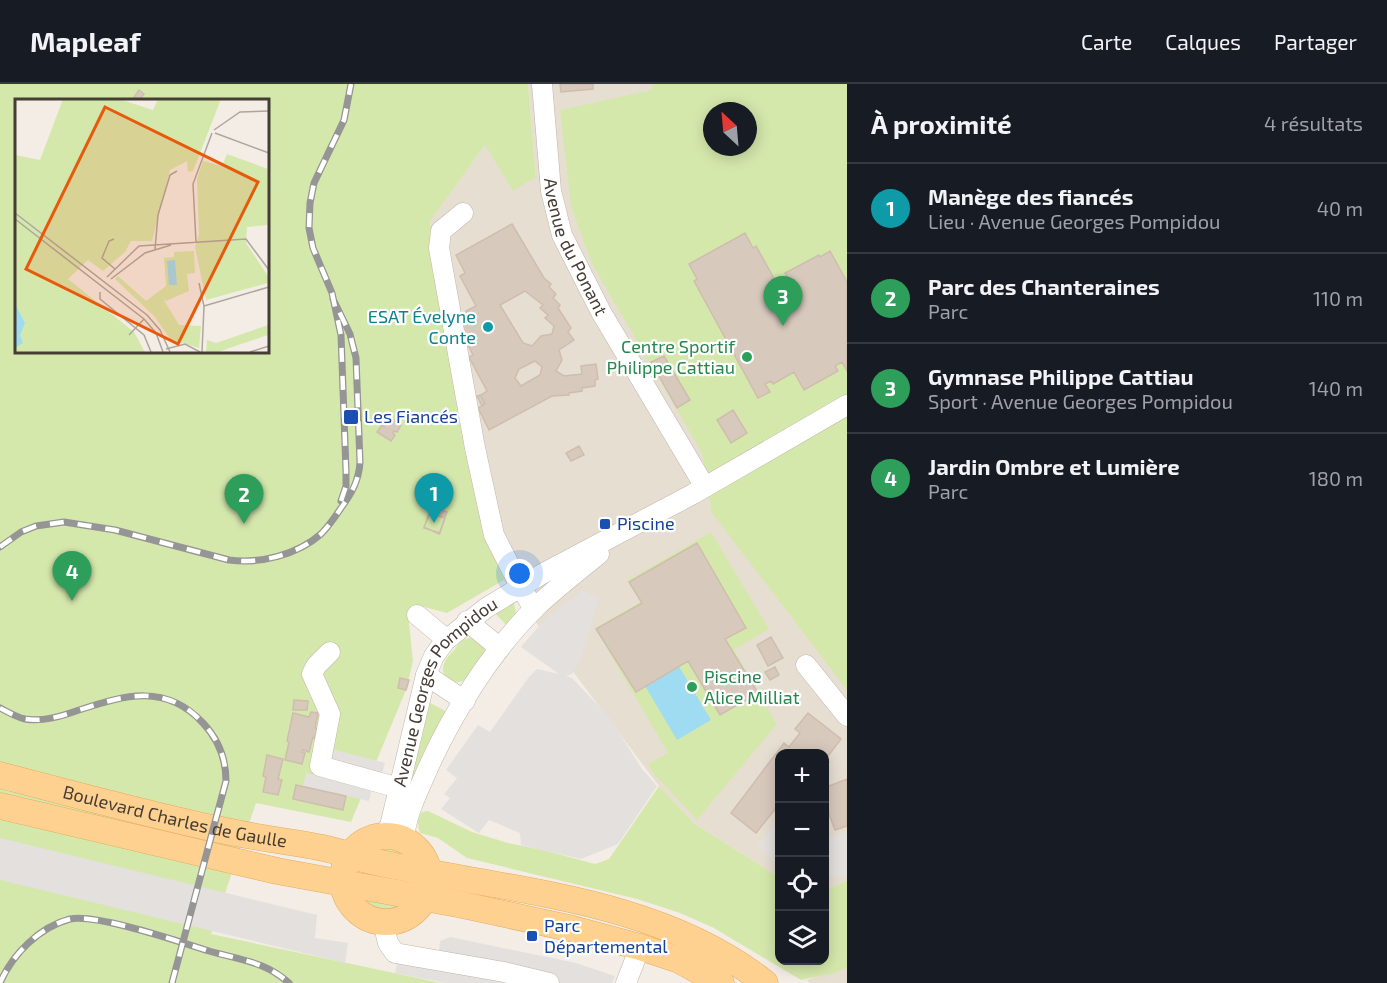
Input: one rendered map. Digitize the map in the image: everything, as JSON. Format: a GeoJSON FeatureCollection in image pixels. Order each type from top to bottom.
{"type":"FeatureCollection","features":[{"type":"Feature","properties":{"kind":"main road","name":"Boulevard Charles de Gaulle"},"geometry":{"type":"LineString","coordinates":[[0,775],[218,830],[321,848],[521,890],[644,919],[694,938],[765,983]]}},
{"type":"Feature","properties":{"kind":"main road","name":"Boulevard Charles de Gaulle"},"geometry":{"type":"LineString","coordinates":[[0,806],[277,871],[464,905],[573,929],[680,960],[721,983]]}},
{"type":"Feature","properties":{"kind":"main road"},"geometry":{"type":"LineString","coordinates":[[393,838],[418,850],[423,856],[429,871],[429,885],[425,898],[416,910],[404,918],[383,922],[366,917],[348,899],[344,882],[346,864],[359,846],[370,840],[393,838]]}},
{"type":"Feature","properties":{"kind":"street","name":"Avenue du Ponant"},"geometry":{"type":"LineString","coordinates":[[542,84],[550,191],[562,235],[601,312],[705,487]]}},
{"type":"Feature","properties":{"kind":"street"},"geometry":{"type":"LineString","coordinates":[[463,213],[441,231],[439,248],[475,448],[494,535],[534,609]]}},
{"type":"Feature","properties":{"kind":"street","name":"Avenue Georges Pompidou"},"geometry":{"type":"LineString","coordinates":[[393,838],[390,826],[426,675],[434,656],[446,639],[466,621],[520,586],[637,525],[847,405]]}},
{"type":"Feature","properties":{"kind":"street","name":"Avenue Georges Pompidou"},"geometry":{"type":"LineString","coordinates":[[393,838],[409,818],[431,761],[465,701],[500,648],[553,591],[637,525]]}},
{"type":"Feature","properties":{"kind":"street"},"geometry":{"type":"LineString","coordinates":[[417,615],[446,639]]}},
{"type":"Feature","properties":{"kind":"street"},"geometry":{"type":"LineString","coordinates":[[466,621],[500,648]]}},
{"type":"Feature","properties":{"kind":"street"},"geometry":{"type":"LineString","coordinates":[[330,652],[316,666],[312,674],[330,714],[320,766],[399,788]]}},
{"type":"Feature","properties":{"kind":"street"},"geometry":{"type":"LineString","coordinates":[[806,665],[847,716]]}},
{"type":"Feature","properties":{"kind":"street"},"geometry":{"type":"LineString","coordinates":[[426,675],[465,701]]}},
{"type":"Feature","properties":{"kind":"street"},"geometry":{"type":"LineString","coordinates":[[383,922],[388,943],[395,953],[504,972],[549,983]]}},
{"type":"Feature","properties":{"kind":"street"},"geometry":{"type":"LineString","coordinates":[[626,983],[640,947]]}},
{"type":"Feature","properties":{"kind":"shaded area"},"geometry":{"type":"Polygon","coordinates":[[[528,84],[847,84],[847,881],[829,888],[829,749],[775,749],[775,874],[695,824],[659,786],[504,580],[490,537],[474,468],[430,220],[485,145],[536,177],[528,84]]]}},
{"type":"Feature","properties":{"kind":"shaded area"},"geometry":{"type":"Polygon","coordinates":[[[583,590],[599,598],[580,660],[572,674],[566,676],[572,678],[609,717],[642,769],[657,786],[618,844],[581,859],[521,845],[520,833],[489,820],[479,833],[441,809],[450,798],[444,794],[457,778],[446,770],[478,725],[490,732],[537,669],[559,674],[521,647],[545,619],[583,590]]]}},
{"type":"Feature","properties":{"kind":"shaded area"},"geometry":{"type":"Polygon","coordinates":[[[332,749],[385,763],[381,777],[328,763],[332,749]]]}},
{"type":"Feature","properties":{"kind":"shaded area"},"geometry":{"type":"Polygon","coordinates":[[[306,773],[372,789],[369,801],[303,786],[306,773]]]}},
{"type":"Feature","properties":{"kind":"shaded area"},"geometry":{"type":"Polygon","coordinates":[[[775,825],[775,862],[757,846],[775,825]]]}},
{"type":"Feature","properties":{"kind":"shaded area"},"geometry":{"type":"Polygon","coordinates":[[[847,832],[847,876],[829,877],[829,838],[847,832]]]}},
{"type":"Feature","properties":{"kind":"shaded area"},"geometry":{"type":"Polygon","coordinates":[[[0,838],[317,915],[315,938],[348,943],[345,963],[0,880],[0,838]]]}},
{"type":"Feature","properties":{"kind":"shaded area"},"geometry":{"type":"Polygon","coordinates":[[[450,937],[576,963],[615,976],[612,983],[446,983],[395,973],[398,959],[438,960],[440,941],[450,937]]]}},
{"type":"Feature","properties":{"kind":"shaded area"},"geometry":{"type":"Polygon","coordinates":[[[847,968],[847,983],[809,983],[807,980],[847,968]]]}},
{"type":"Feature","properties":{"kind":"green space"},"geometry":{"type":"Polygon","coordinates":[[[0,84],[528,84],[536,177],[513,191],[485,145],[430,221],[470,446],[504,580],[447,613],[424,607],[409,623],[413,661],[406,690],[351,822],[256,803],[211,934],[441,983],[0,983],[0,84]]]}},
{"type":"Feature","properties":{"kind":"green space","name":"Centre Sportif Philippe Cattiau"},"geometry":{"type":"Polygon","coordinates":[[[652,84],[847,84],[847,690],[712,513],[702,453],[591,262],[571,206],[560,110],[652,90],[652,84]]]}},
{"type":"Feature","properties":{"kind":"green space","name":"Piscine Alice Milliat"},"geometry":{"type":"Polygon","coordinates":[[[711,532],[769,629],[734,650],[777,724],[697,820],[653,773],[648,764],[668,753],[595,628],[640,602],[628,580],[711,532]]]}},
{"type":"Feature","properties":{"kind":"green space"},"geometry":{"type":"Polygon","coordinates":[[[513,598],[517,619],[509,628],[492,610],[513,598]]]}},
{"type":"Feature","properties":{"kind":"green space"},"geometry":{"type":"Polygon","coordinates":[[[476,638],[484,646],[484,655],[468,678],[461,682],[452,681],[444,673],[444,663],[459,643],[476,638]]]}},
{"type":"Feature","properties":{"kind":"green space"},"geometry":{"type":"Polygon","coordinates":[[[423,699],[449,713],[403,798],[423,699]]]}},
{"type":"Feature","properties":{"kind":"green space"},"geometry":{"type":"Polygon","coordinates":[[[659,786],[695,824],[775,874],[775,964],[714,928],[680,913],[637,899],[467,858],[438,838],[420,833],[418,819],[422,812],[428,811],[472,832],[508,843],[595,864],[609,859],[659,786]]]}},
{"type":"Feature","properties":{"kind":"green space"},"geometry":{"type":"Polygon","coordinates":[[[387,843],[403,846],[418,858],[369,848],[387,843]]]}},
{"type":"Feature","properties":{"kind":"green space"},"geometry":{"type":"Polygon","coordinates":[[[847,881],[847,968],[835,973],[801,980],[776,965],[829,965],[829,888],[847,881]]]}},
{"type":"Feature","properties":{"kind":"green space"},"geometry":{"type":"Polygon","coordinates":[[[356,898],[410,908],[396,915],[381,915],[368,909],[356,898]]]}},
{"type":"Feature","properties":{"kind":"water"},"geometry":{"type":"Polygon","coordinates":[[[648,615],[711,720],[677,740],[615,635],[648,615]]]}},
{"type":"Feature","properties":{"kind":"building"},"geometry":{"type":"Polygon","coordinates":[[[560,84],[593,84],[593,89],[561,92],[560,84]]]}},
{"type":"Feature","properties":{"kind":"building"},"geometry":{"type":"Polygon","coordinates":[[[139,90],[144,94],[140,99],[134,97],[139,90]]]}},
{"type":"Feature","properties":{"kind":"building","name":"ESAT Évelyne Conte"},"geometry":{"type":"Polygon","coordinates":[[[512,224],[544,278],[551,284],[549,287],[556,294],[553,298],[560,305],[558,308],[571,328],[568,332],[574,340],[559,350],[562,360],[556,371],[564,376],[582,374],[581,366],[596,364],[598,379],[595,380],[595,386],[582,388],[582,391],[569,393],[569,395],[552,396],[489,430],[478,408],[485,404],[481,395],[487,391],[469,357],[473,355],[460,329],[459,319],[467,315],[466,311],[476,306],[460,276],[465,273],[456,255],[512,224]],[[525,291],[500,305],[523,343],[532,346],[541,336],[552,334],[554,326],[545,318],[548,315],[540,308],[543,305],[525,291]],[[535,361],[519,369],[515,378],[521,386],[540,375],[542,367],[535,361]]]}},
{"type":"Feature","properties":{"kind":"building"},"geometry":{"type":"Polygon","coordinates":[[[745,233],[753,248],[756,246],[781,291],[791,285],[785,273],[830,251],[847,282],[847,371],[842,362],[835,366],[838,371],[804,390],[794,372],[773,384],[771,381],[765,384],[770,392],[758,398],[694,281],[697,279],[689,264],[745,233]]]}},
{"type":"Feature","properties":{"kind":"building"},"geometry":{"type":"Polygon","coordinates":[[[664,356],[690,400],[677,408],[651,362],[664,356]]]}},
{"type":"Feature","properties":{"kind":"building"},"geometry":{"type":"Polygon","coordinates":[[[481,395],[485,404],[482,406],[477,396],[481,395]]]}},
{"type":"Feature","properties":{"kind":"building"},"geometry":{"type":"Polygon","coordinates":[[[733,410],[747,433],[731,443],[717,420],[733,410]]]}},
{"type":"Feature","properties":{"kind":"building"},"geometry":{"type":"Polygon","coordinates":[[[388,416],[401,425],[397,432],[394,431],[395,435],[391,441],[377,432],[382,425],[384,427],[383,423],[388,416]]]}},
{"type":"Feature","properties":{"kind":"building"},"geometry":{"type":"Polygon","coordinates":[[[579,446],[584,455],[571,461],[566,453],[579,446]]]}},
{"type":"Feature","properties":{"kind":"building"},"geometry":{"type":"Polygon","coordinates":[[[433,507],[447,512],[439,534],[424,527],[433,507]]]}},
{"type":"Feature","properties":{"kind":"building"},"geometry":{"type":"Polygon","coordinates":[[[429,513],[445,518],[440,533],[424,528],[429,513]]]}},
{"type":"Feature","properties":{"kind":"building"},"geometry":{"type":"Polygon","coordinates":[[[697,543],[746,628],[725,639],[758,693],[720,715],[688,661],[636,692],[596,629],[642,603],[629,582],[697,543]]]}},
{"type":"Feature","properties":{"kind":"building"},"geometry":{"type":"Polygon","coordinates":[[[771,637],[783,658],[768,666],[757,645],[771,637]]]}},
{"type":"Feature","properties":{"kind":"building"},"geometry":{"type":"Polygon","coordinates":[[[775,667],[779,675],[770,680],[765,672],[775,667]]]}},
{"type":"Feature","properties":{"kind":"building"},"geometry":{"type":"Polygon","coordinates":[[[400,678],[409,680],[406,690],[398,688],[400,678]]]}},
{"type":"Feature","properties":{"kind":"building"},"geometry":{"type":"Polygon","coordinates":[[[294,700],[308,701],[307,710],[293,710],[294,700]]]}},
{"type":"Feature","properties":{"kind":"building"},"geometry":{"type":"Polygon","coordinates":[[[311,712],[318,713],[315,738],[313,737],[309,752],[303,750],[302,752],[305,753],[302,764],[285,760],[293,713],[309,717],[311,712]]]}},
{"type":"Feature","properties":{"kind":"building"},"geometry":{"type":"Polygon","coordinates":[[[808,713],[841,739],[829,755],[829,749],[779,749],[784,743],[789,747],[800,733],[795,729],[808,713]]]}},
{"type":"Feature","properties":{"kind":"building"},"geometry":{"type":"Polygon","coordinates":[[[267,755],[283,759],[278,779],[282,780],[278,795],[263,792],[267,755]]]}},
{"type":"Feature","properties":{"kind":"building"},"geometry":{"type":"Polygon","coordinates":[[[775,755],[775,809],[756,833],[731,813],[775,755]]]}},
{"type":"Feature","properties":{"kind":"building"},"geometry":{"type":"Polygon","coordinates":[[[847,779],[847,826],[835,830],[829,814],[829,786],[847,779]]]}},
{"type":"Feature","properties":{"kind":"building"},"geometry":{"type":"Polygon","coordinates":[[[296,785],[346,796],[343,810],[293,799],[296,785]]]}},
{"type":"Feature","properties":{"kind":"railway"},"geometry":{"type":"LineString","coordinates":[[341,501],[346,486],[341,335],[332,293],[313,248],[309,228],[314,183],[344,120],[351,84]]}},
{"type":"Feature","properties":{"kind":"railway"},"geometry":{"type":"LineString","coordinates":[[0,547],[21,532],[36,526],[64,522],[115,530],[229,560],[253,561],[290,553],[321,534],[354,486],[360,462],[356,358],[350,334],[333,299]]}},
{"type":"Feature","properties":{"kind":"railway"},"geometry":{"type":"LineString","coordinates":[[0,708],[22,718],[39,720],[113,700],[144,696],[160,697],[189,710],[213,736],[223,757],[226,781],[172,983]]}},
{"type":"Feature","properties":{"kind":"railway"},"geometry":{"type":"LineString","coordinates":[[0,983],[12,962],[37,935],[59,923],[82,918],[138,929],[249,961],[269,969],[289,983]]}},
{"type":"Feature","properties":{"kind":"place","name":"Gymnase Philippe Cattiau"},"geometry":{"type":"Point","coordinates":[783,326]}},
{"type":"Feature","properties":{"kind":"place","name":"ESAT Évelyne Conte"},"geometry":{"type":"Point","coordinates":[488,327]}},
{"type":"Feature","properties":{"kind":"place","name":"Centre Sportif Philippe Cattiau"},"geometry":{"type":"Point","coordinates":[747,357]}},
{"type":"Feature","properties":{"kind":"place","name":"Les Fiancés"},"geometry":{"type":"Point","coordinates":[351,417]}},
{"type":"Feature","properties":{"kind":"place","name":"Manège des fiancés"},"geometry":{"type":"Point","coordinates":[434,523]}},
{"type":"Feature","properties":{"kind":"place","name":"Parc des Chanteraines"},"geometry":{"type":"Point","coordinates":[244,524]}},
{"type":"Feature","properties":{"kind":"place","name":"Piscine"},"geometry":{"type":"Point","coordinates":[605,524]}},
{"type":"Feature","properties":{"kind":"place","name":"Jardin Ombre et Lumière"},"geometry":{"type":"Point","coordinates":[72,601]}},
{"type":"Feature","properties":{"kind":"place","name":"Piscine Alice Milliat"},"geometry":{"type":"Point","coordinates":[692,687]}},
{"type":"Feature","properties":{"kind":"place","name":"Parc Départemental"},"geometry":{"type":"Point","coordinates":[532,936]}}]}
